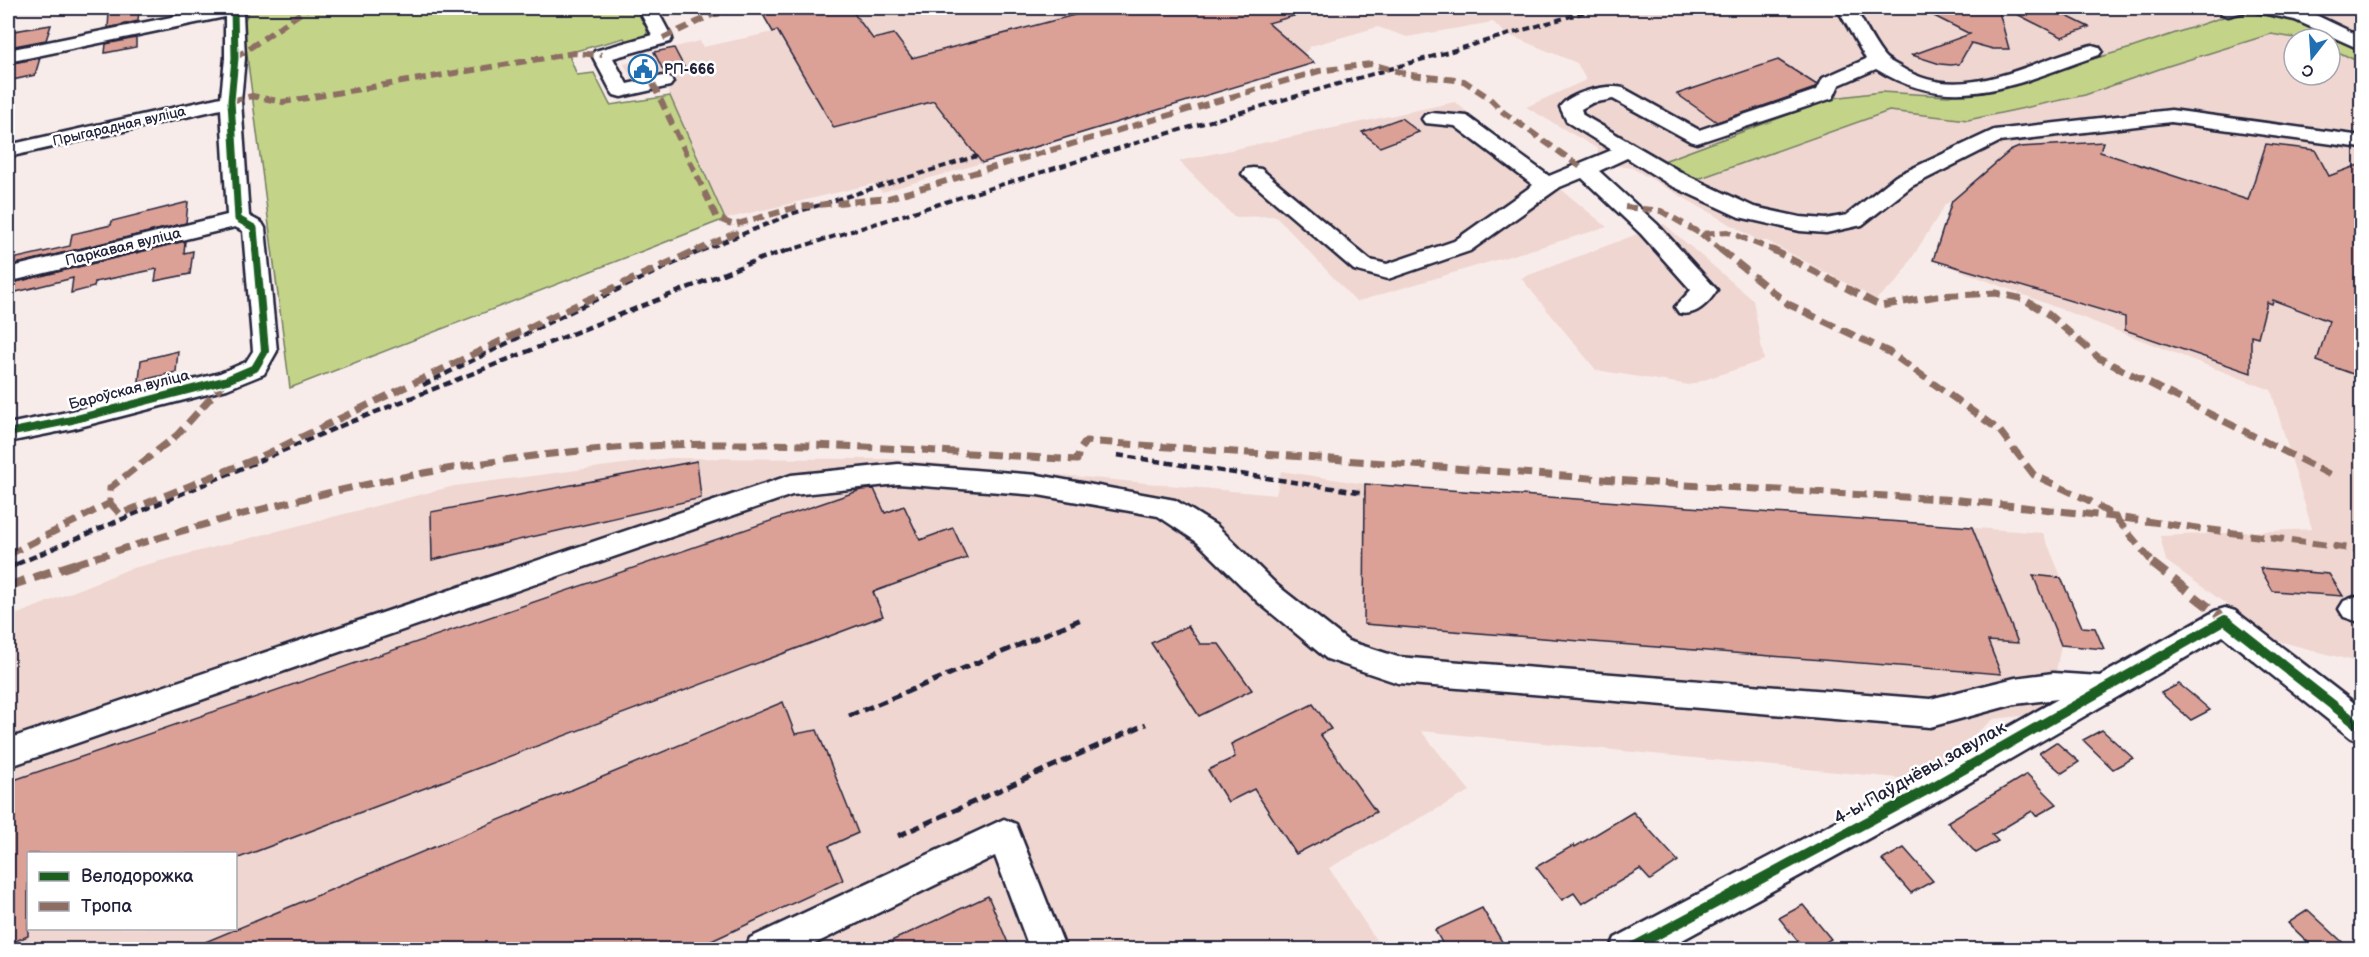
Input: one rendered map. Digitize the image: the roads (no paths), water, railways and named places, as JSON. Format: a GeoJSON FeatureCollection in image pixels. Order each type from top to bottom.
{"type":"FeatureCollection","features":[{"type":"Feature","properties":{"kind":"street"},"geometry":{"type":"LineString","coordinates":[[8,56],[237,8],[231,101],[238,219]]}},
{"type":"Feature","properties":{"kind":"street"},"geometry":{"type":"LineString","coordinates":[[647,8],[663,38],[602,55],[621,91],[663,82]]}},
{"type":"Feature","properties":{"kind":"street"},"geometry":{"type":"LineString","coordinates":[[1846,8],[1878,61],[1910,81],[1961,88],[1989,85],[2092,51]]}},
{"type":"Feature","properties":{"kind":"street"},"geometry":{"type":"LineString","coordinates":[[2263,8],[2295,11],[2361,44]]}},
{"type":"Feature","properties":{"kind":"street"},"geometry":{"type":"LineString","coordinates":[[1878,61],[1830,82],[1826,94],[1697,136],[1616,92],[1586,98],[1570,107],[1574,118],[1678,180],[1747,212],[1800,224],[1826,226],[1854,220],[1904,181],[1994,136],[2171,116],[2361,142]]}},
{"type":"Feature","properties":{"kind":"street","name":"Прыгарадная вуліца"},"geometry":{"type":"LineString","coordinates":[[8,152],[231,101]]}},
{"type":"Feature","properties":{"kind":"street"},"geometry":{"type":"LineString","coordinates":[[1432,119],[1460,120],[1547,185]]}},
{"type":"Feature","properties":{"kind":"street"},"geometry":{"type":"LineString","coordinates":[[1253,174],[1362,265],[1388,272],[1462,246],[1547,185],[1628,150]]}},
{"type":"Feature","properties":{"kind":"street"},"geometry":{"type":"LineString","coordinates":[[1585,170],[1649,229],[1705,290],[1687,307]]}},
{"type":"Feature","properties":{"kind":"street","name":"Паркавая вуліца"},"geometry":{"type":"LineString","coordinates":[[8,275],[238,219]]}},
{"type":"Feature","properties":{"kind":"street","name":"Бароўская вуліца"},"geometry":{"type":"LineString","coordinates":[[8,433],[72,420],[227,380],[255,368],[265,351],[254,228],[238,219]]}},
{"type":"Feature","properties":{"kind":"street"},"geometry":{"type":"LineString","coordinates":[[8,753],[791,485],[898,474],[1038,485],[1165,507],[1207,534],[1268,594],[1338,650],[1398,670],[1930,713],[2015,691],[2043,687],[2105,689]]}},
{"type":"Feature","properties":{"kind":"street","name":"4-ы Паўднёвы завулак"},"geometry":{"type":"LineString","coordinates":[[1628,950],[1936,785],[2225,620],[2361,728]]}},
{"type":"Feature","properties":{"kind":"street"},"geometry":{"type":"LineString","coordinates":[[763,950],[1004,835],[1048,950]]}},
{"type":"Feature","properties":{"kind":"railway"},"geometry":{"type":"LineString","coordinates":[[787,251],[1149,139],[1599,8]]}},
{"type":"Feature","properties":{"kind":"railway"},"geometry":{"type":"LineString","coordinates":[[701,251],[794,213],[977,156]]}},
{"type":"Feature","properties":{"kind":"railway"},"geometry":{"type":"LineString","coordinates":[[423,385],[578,308],[705,249]]}},
{"type":"Feature","properties":{"kind":"railway"},"geometry":{"type":"LineString","coordinates":[[17,564],[343,425],[760,259],[792,249]]}},
{"type":"Feature","properties":{"kind":"railway"},"geometry":{"type":"LineString","coordinates":[[1117,455],[1365,493]]}},
{"type":"Feature","properties":{"kind":"railway"},"geometry":{"type":"LineString","coordinates":[[8,568],[20,563]]}},
{"type":"Feature","properties":{"kind":"railway"},"geometry":{"type":"LineString","coordinates":[[849,716],[1084,618]]}},
{"type":"Feature","properties":{"kind":"railway"},"geometry":{"type":"LineString","coordinates":[[898,836],[1146,724]]}},
{"type":"Feature","properties":{"kind":"place","name":"РП-666"},"geometry":{"type":"Point","coordinates":[643,69]}}]}
